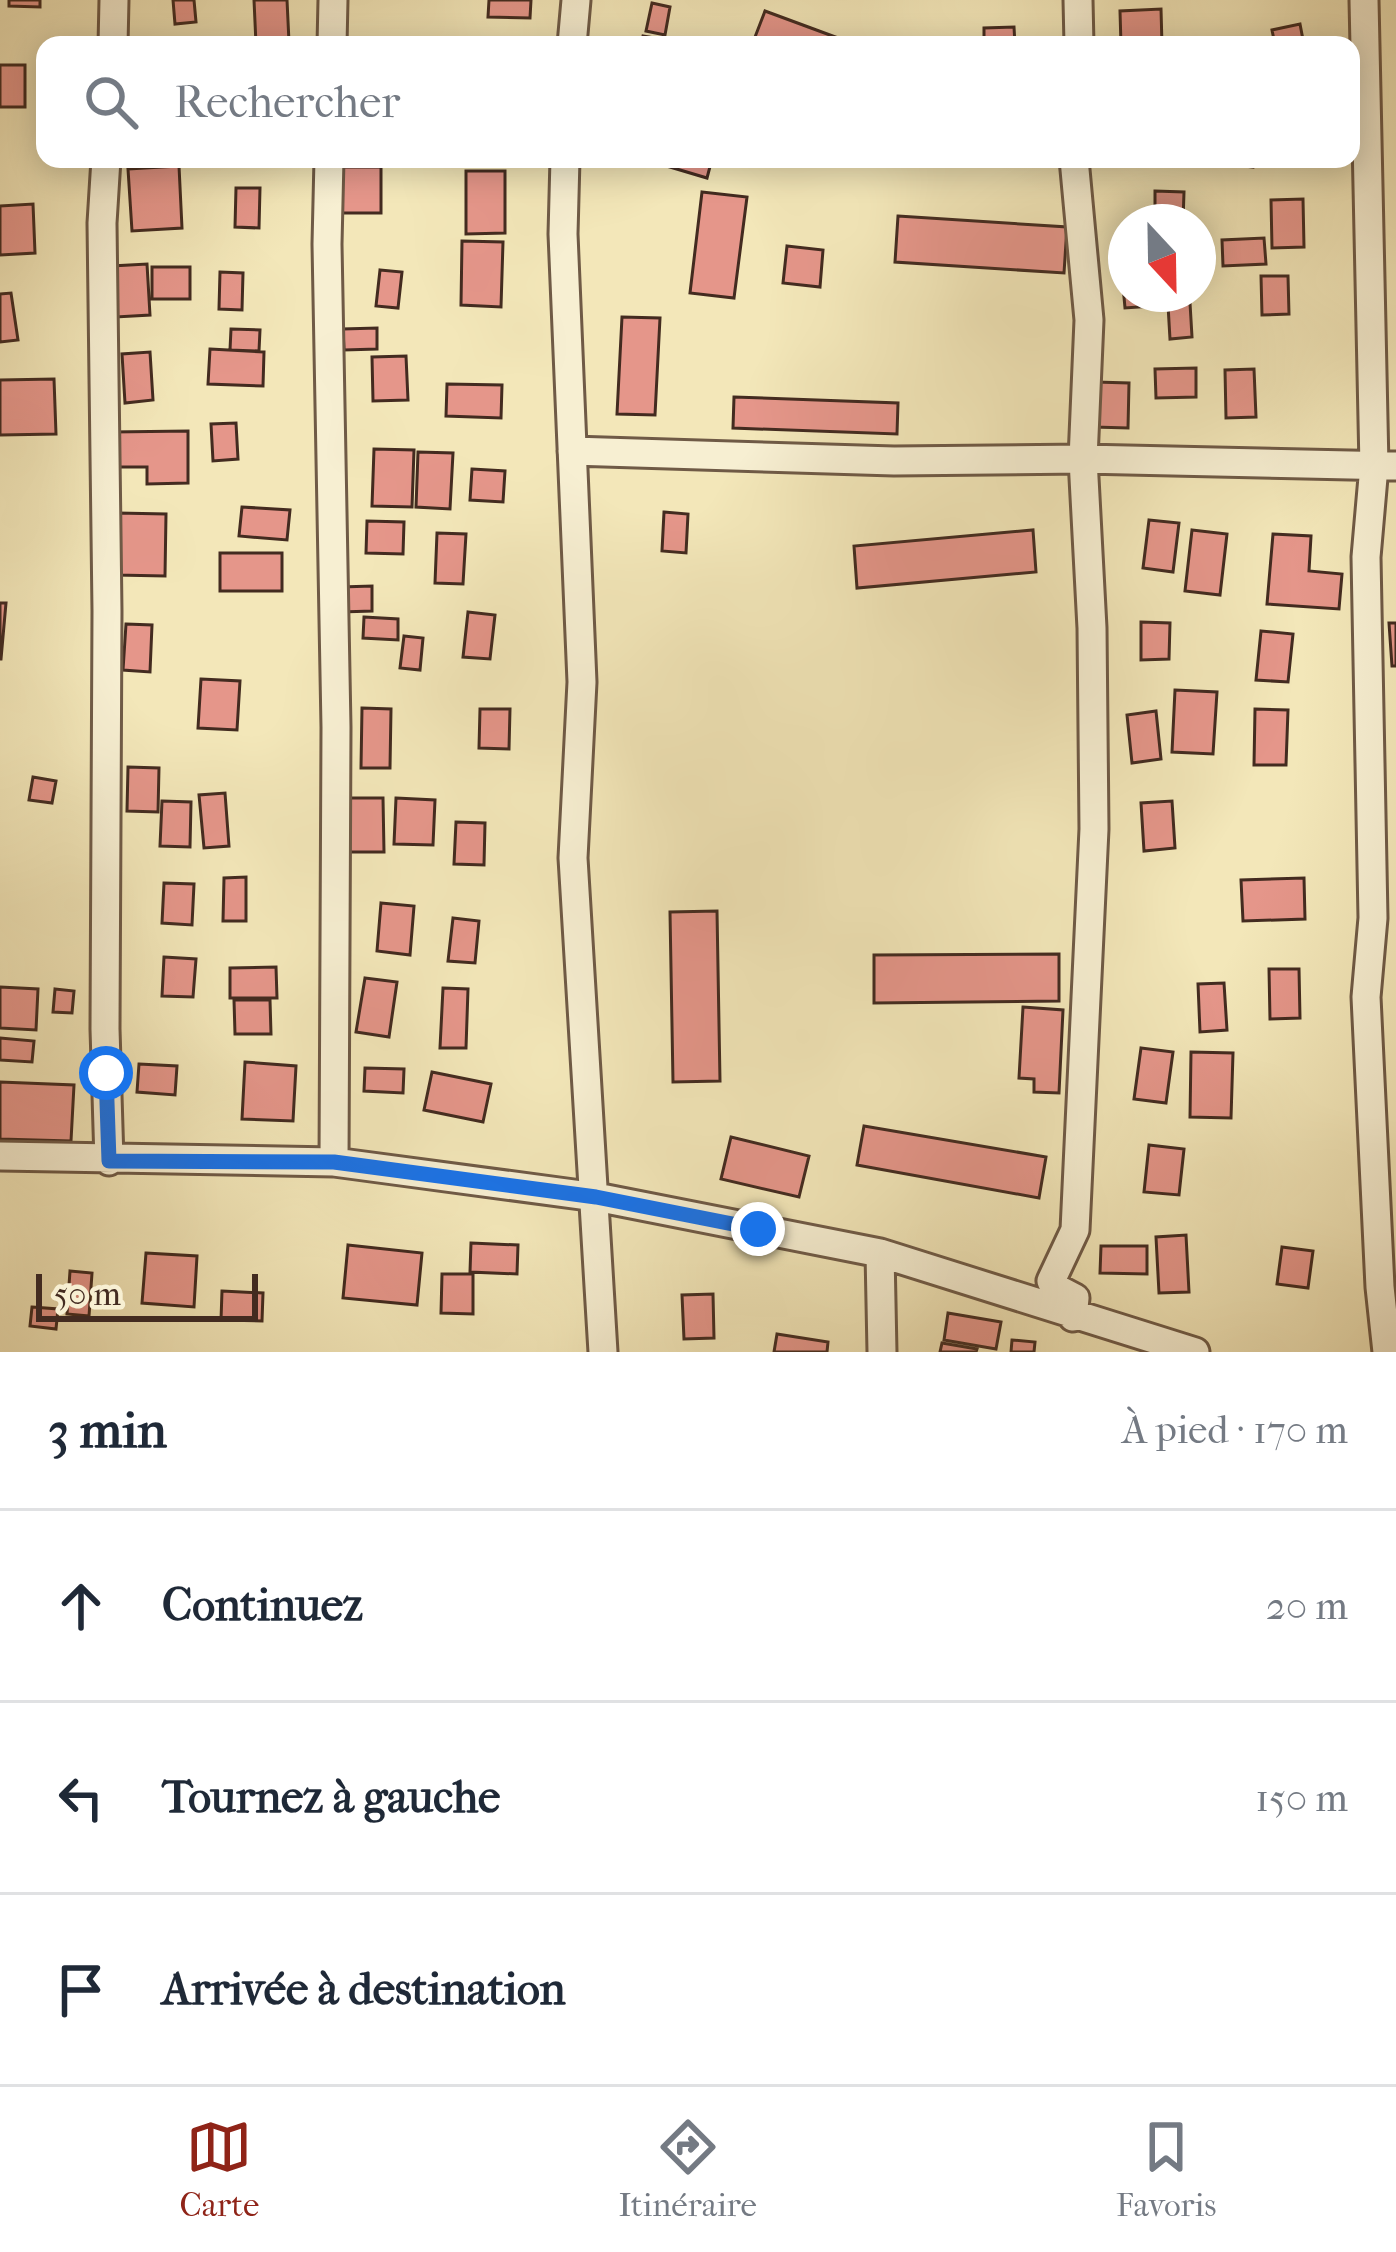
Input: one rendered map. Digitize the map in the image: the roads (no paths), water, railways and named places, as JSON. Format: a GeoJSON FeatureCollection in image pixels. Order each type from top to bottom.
{"type":"FeatureCollection","features":[{"type":"Feature","properties":{"kind":"street"},"geometry":{"type":"LineString","coordinates":[[113,36],[114,0]]}},
{"type":"Feature","properties":{"kind":"street"},"geometry":{"type":"LineString","coordinates":[[332,36],[333,0]]}},
{"type":"Feature","properties":{"kind":"street"},"geometry":{"type":"LineString","coordinates":[[573,36],[576,0]]}},
{"type":"Feature","properties":{"kind":"street"},"geometry":{"type":"LineString","coordinates":[[1078,0],[1079,36]]}},
{"type":"Feature","properties":{"kind":"street"},"geometry":{"type":"LineString","coordinates":[[1364,0],[1385,466],[1366,557],[1373,918],[1366,998],[1387,1352]]}},
{"type":"Feature","properties":{"kind":"street"},"geometry":{"type":"LineString","coordinates":[[105,168],[102,223],[109,1161]]}},
{"type":"Feature","properties":{"kind":"street"},"geometry":{"type":"LineString","coordinates":[[329,168],[334,1162]]}},
{"type":"Feature","properties":{"kind":"street"},"geometry":{"type":"LineString","coordinates":[[565,168],[562,234],[582,682],[574,858],[603,1352]]}},
{"type":"Feature","properties":{"kind":"street"},"geometry":{"type":"LineString","coordinates":[[1073,1317],[1075,1298],[1051,1282],[1075,1230],[1093,853],[1092,628],[1083,459],[1089,320],[1075,168]]}},
{"type":"Feature","properties":{"kind":"street"},"geometry":{"type":"LineString","coordinates":[[572,451],[894,461],[1083,459],[1385,466]]}},
{"type":"Feature","properties":{"kind":"street"},"geometry":{"type":"LineString","coordinates":[[0,1156],[334,1162],[596,1197],[880,1253],[1195,1352]]}},
{"type":"Feature","properties":{"kind":"street"},"geometry":{"type":"LineString","coordinates":[[880,1253],[882,1352]]}}]}
